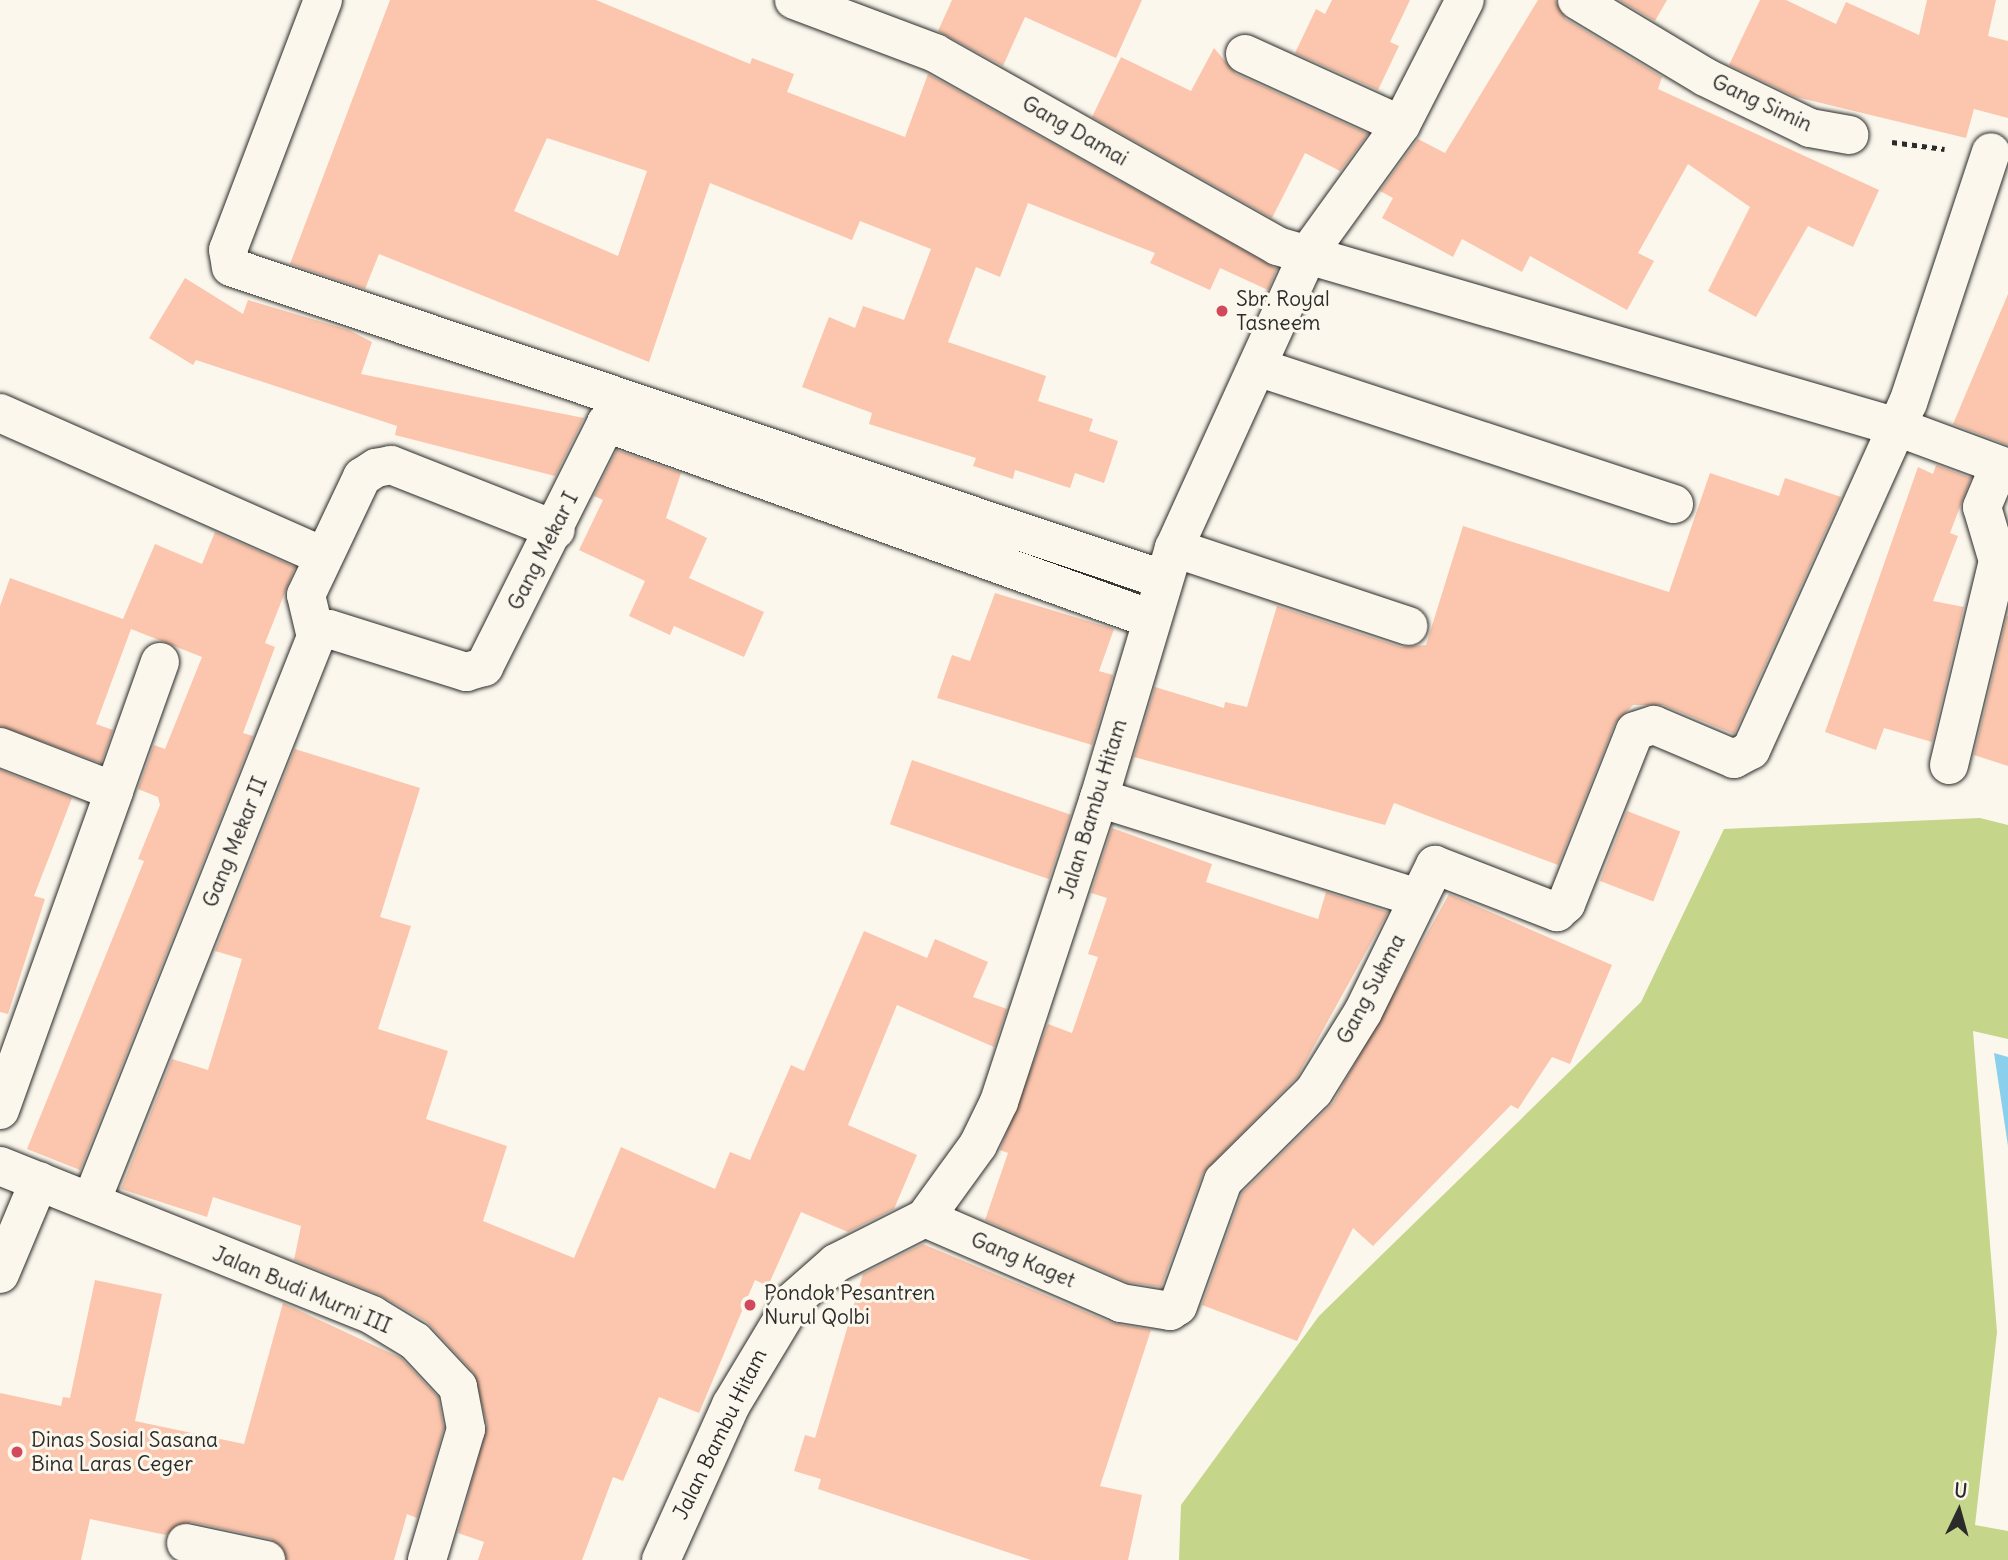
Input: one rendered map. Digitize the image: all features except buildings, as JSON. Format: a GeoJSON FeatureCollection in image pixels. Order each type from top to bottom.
{"type":"FeatureCollection","features":[{"type":"Feature","properties":{"kind":"street"},"geometry":{"type":"LineString","coordinates":[[323,0],[228,250],[231,267],[1168,564],[1408,626]]}},
{"type":"Feature","properties":{"kind":"street","name":"Gang Damai"},"geometry":{"type":"LineString","coordinates":[[794,0],[935,53],[1277,246],[1309,252],[1897,427],[2003,469]]}},
{"type":"Feature","properties":{"kind":"street","name":"Jalan Bambu Hitam"},"geometry":{"type":"LineString","coordinates":[[661,1560],[731,1405],[794,1300],[836,1264],[925,1218],[953,1185],[999,1102],[1099,798],[1168,564],[1309,252],[1401,125],[1465,0]]}},
{"type":"Feature","properties":{"kind":"street","name":"Gang Simin"},"geometry":{"type":"LineString","coordinates":[[1577,0],[1705,77],[1810,128],[1849,135]]}},
{"type":"Feature","properties":{"kind":"street"},"geometry":{"type":"LineString","coordinates":[[1245,54],[1401,125]]}},
{"type":"Feature","properties":{"kind":"street"},"geometry":{"type":"LineString","coordinates":[[1099,798],[1418,898],[1435,865],[1443,864],[1557,912],[1566,904],[1635,731],[1654,725],[1734,759],[1751,750],[1897,427],[1991,152]]}},
{"type":"Feature","properties":{"kind":"street"},"geometry":{"type":"LineString","coordinates":[[1257,367],[1674,504]]}},
{"type":"Feature","properties":{"kind":"street"},"geometry":{"type":"LineString","coordinates":[[0,413],[323,556]]}},
{"type":"Feature","properties":{"kind":"street","name":"Gang Mekar I"},"geometry":{"type":"LineString","coordinates":[[316,637],[329,629],[473,673],[484,667],[556,530],[606,423],[1151,619]]}},
{"type":"Feature","properties":{"kind":"street"},"geometry":{"type":"LineString","coordinates":[[316,637],[306,595],[362,477],[391,466],[556,530]]}},
{"type":"Feature","properties":{"kind":"street"},"geometry":{"type":"LineString","coordinates":[[1949,765],[1998,561],[1982,507],[2003,469]]}},
{"type":"Feature","properties":{"kind":"street","name":"Gang Mekar II"},"geometry":{"type":"LineString","coordinates":[[91,1202],[316,637]]}},
{"type":"Feature","properties":{"kind":"street"},"geometry":{"type":"LineString","coordinates":[[0,1110],[160,663]]}},
{"type":"Feature","properties":{"kind":"street"},"geometry":{"type":"LineString","coordinates":[[0,747],[114,791]]}},
{"type":"Feature","properties":{"kind":"street","name":"Gang Sukma"},"geometry":{"type":"LineString","coordinates":[[1121,1303],[1164,1311],[1178,1306],[1223,1181],[1314,1091],[1363,1012],[1418,898]]}},
{"type":"Feature","properties":{"kind":"street","name":"Jalan Budi Murni III"},"geometry":{"type":"LineString","coordinates":[[0,1166],[372,1315],[441,1365],[458,1387],[466,1429],[426,1560]]}},
{"type":"Feature","properties":{"kind":"street"},"geometry":{"type":"LineString","coordinates":[[0,1274],[39,1181]]}},
{"type":"Feature","properties":{"kind":"street","name":"Gang Kaget"},"geometry":{"type":"LineString","coordinates":[[925,1218],[1121,1303]]}},
{"type":"Feature","properties":{"kind":"street"},"geometry":{"type":"LineString","coordinates":[[186,1543],[266,1560]]}},
{"type":"Feature","properties":{"kind":"path"},"geometry":{"type":"LineString","coordinates":[[1849,135],[1991,152]]}},
{"type":"Feature","properties":{"kind":"green space"},"geometry":{"type":"Polygon","coordinates":[[[1980,818],[2008,825],[2008,1039],[1973,1031],[1997,1332],[1975,1525],[2008,1531],[2008,1560],[1179,1560],[1181,1505],[1319,1316],[1641,1002],[1724,829],[1980,818]]]}},
{"type":"Feature","properties":{"kind":"water"},"geometry":{"type":"Polygon","coordinates":[[[1994,1053],[2008,1057],[2008,1146],[1994,1053]]]}},
{"type":"Feature","properties":{"kind":"place","name":"Sbr. Royal Tasneem"},"geometry":{"type":"Point","coordinates":[1222,311]}},
{"type":"Feature","properties":{"kind":"place","name":"Pondok Pesantren Nurul Qolbi"},"geometry":{"type":"Point","coordinates":[750,1305]}},
{"type":"Feature","properties":{"kind":"place","name":"Dinas Sosial Sasana Bina Laras Ceger"},"geometry":{"type":"Point","coordinates":[17,1452]}}]}
